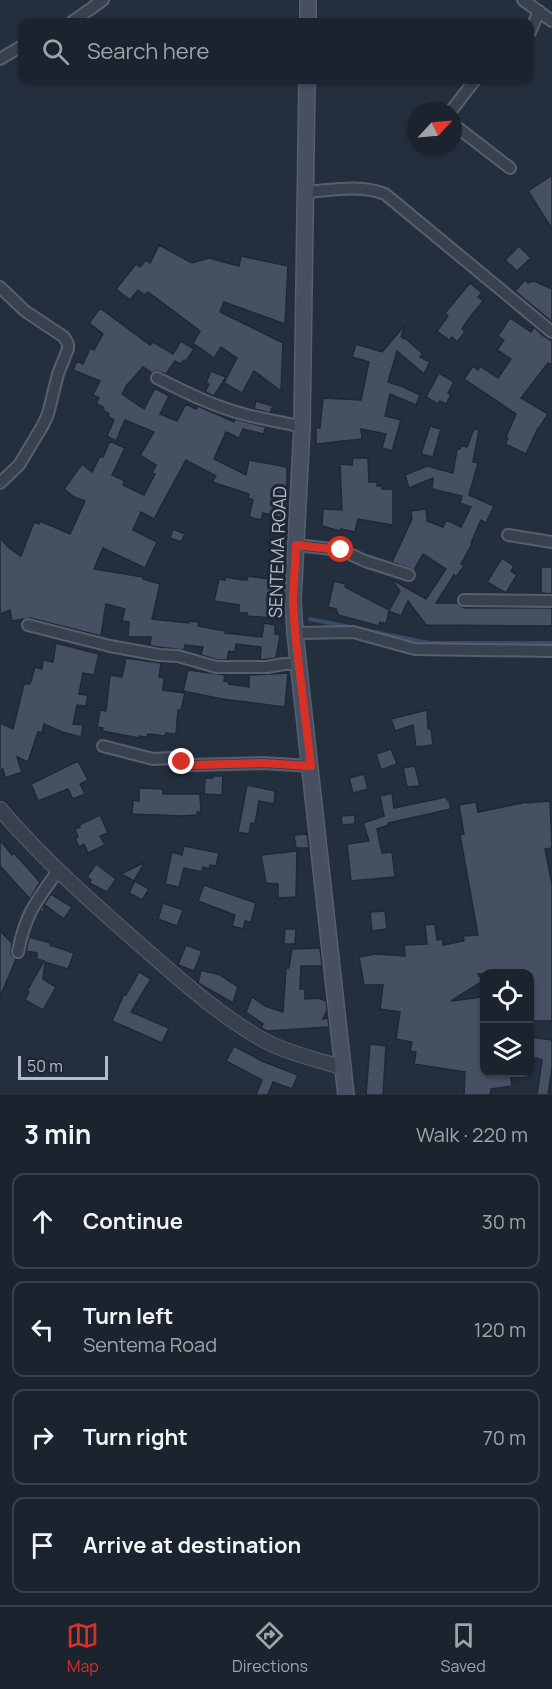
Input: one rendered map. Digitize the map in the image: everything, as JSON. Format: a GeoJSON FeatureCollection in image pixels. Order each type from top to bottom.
{"type":"FeatureCollection","features":[{"type":"Feature","properties":{"kind":"main road"},"geometry":{"type":"LineString","coordinates":[[308,0],[308,18]]}},
{"type":"Feature","properties":{"kind":"main road","name":"SENTEMA ROAD"},"geometry":{"type":"LineString","coordinates":[[307,84],[302,427],[293,600],[298,664],[346,1095]]}},
{"type":"Feature","properties":{"kind":"street"},"geometry":{"type":"LineString","coordinates":[[78,18],[103,0]]}},
{"type":"Feature","properties":{"kind":"street"},"geometry":{"type":"LineString","coordinates":[[523,0],[552,21]]}},
{"type":"Feature","properties":{"kind":"street"},"geometry":{"type":"LineString","coordinates":[[534,23],[539,11]]}},
{"type":"Feature","properties":{"kind":"street"},"geometry":{"type":"LineString","coordinates":[[0,59],[18,48]]}},
{"type":"Feature","properties":{"kind":"street"},"geometry":{"type":"LineString","coordinates":[[458,102],[471,84]]}},
{"type":"Feature","properties":{"kind":"street"},"geometry":{"type":"LineString","coordinates":[[462,131],[510,168]]}},
{"type":"Feature","properties":{"kind":"street"},"geometry":{"type":"LineString","coordinates":[[307,192],[372,189],[385,194],[552,333]]}},
{"type":"Feature","properties":{"kind":"street"},"geometry":{"type":"LineString","coordinates":[[0,287],[25,311],[64,337],[68,348],[43,425],[19,465],[0,483]]}},
{"type":"Feature","properties":{"kind":"street"},"geometry":{"type":"LineString","coordinates":[[157,378],[190,395],[219,406],[249,416],[302,427]]}},
{"type":"Feature","properties":{"kind":"street"},"geometry":{"type":"LineString","coordinates":[[508,535],[552,542]]}},
{"type":"Feature","properties":{"kind":"street"},"geometry":{"type":"LineString","coordinates":[[296,545],[341,550],[366,561],[410,575]]}},
{"type":"Feature","properties":{"kind":"street"},"geometry":{"type":"LineString","coordinates":[[464,600],[552,601]]}},
{"type":"Feature","properties":{"kind":"street"},"geometry":{"type":"LineString","coordinates":[[28,625],[110,646],[178,656],[216,667],[267,667],[298,664]]}},
{"type":"Feature","properties":{"kind":"street"},"geometry":{"type":"LineString","coordinates":[[295,633],[353,632],[415,649],[552,651]]}},
{"type":"Feature","properties":{"kind":"street"},"geometry":{"type":"LineString","coordinates":[[103,746],[153,759],[171,758],[192,765],[262,763],[311,766]]}},
{"type":"Feature","properties":{"kind":"street"},"geometry":{"type":"LineString","coordinates":[[0,809],[58,871],[182,981],[240,1025],[280,1048],[344,1068]]}},
{"type":"Feature","properties":{"kind":"street"},"geometry":{"type":"LineString","coordinates":[[18,952],[22,930],[30,912],[58,871]]}},
{"type":"Feature","properties":{"kind":"building"},"geometry":{"type":"Polygon","coordinates":[[[552,175],[552,229],[528,191],[552,175]]]}},
{"type":"Feature","properties":{"kind":"building"},"geometry":{"type":"Polygon","coordinates":[[[159,245],[192,263],[209,258],[239,266],[241,256],[288,266],[285,324],[224,302],[220,312],[283,343],[281,391],[254,371],[242,393],[224,383],[237,358],[221,347],[214,358],[193,343],[200,331],[148,292],[145,295],[138,290],[130,300],[116,289],[136,264],[140,267],[146,260],[150,263],[159,245]]]}},
{"type":"Feature","properties":{"kind":"building"},"geometry":{"type":"Polygon","coordinates":[[[519,246],[531,258],[517,271],[505,260],[519,246]]]}},
{"type":"Feature","properties":{"kind":"building"},"geometry":{"type":"Polygon","coordinates":[[[525,280],[528,283],[534,281],[552,289],[552,322],[515,291],[525,280]]]}},
{"type":"Feature","properties":{"kind":"building"},"geometry":{"type":"Polygon","coordinates":[[[470,283],[482,293],[478,297],[483,301],[462,329],[465,332],[457,342],[452,337],[449,340],[437,331],[448,316],[445,313],[470,283]]]}},
{"type":"Feature","properties":{"kind":"building"},"geometry":{"type":"Polygon","coordinates":[[[100,308],[150,345],[153,342],[173,354],[181,341],[194,349],[186,361],[184,360],[181,364],[175,361],[166,374],[157,371],[152,373],[143,367],[122,394],[144,409],[155,388],[169,396],[160,414],[177,421],[186,404],[196,409],[198,406],[234,422],[235,419],[266,427],[263,434],[243,429],[239,438],[226,432],[214,459],[246,475],[249,460],[287,467],[287,484],[283,518],[263,513],[261,520],[249,517],[253,500],[248,498],[249,494],[212,482],[216,476],[186,460],[154,519],[141,512],[133,530],[157,542],[145,568],[103,548],[94,569],[143,577],[143,579],[160,584],[152,619],[199,622],[198,626],[225,631],[225,633],[262,637],[264,623],[275,625],[275,634],[280,635],[276,658],[260,660],[261,647],[236,644],[235,652],[229,651],[227,660],[217,660],[201,655],[203,647],[185,645],[184,650],[150,646],[151,637],[128,637],[129,622],[122,621],[125,609],[106,604],[101,636],[30,618],[12,621],[10,610],[0,614],[0,538],[21,556],[34,522],[39,524],[40,521],[70,534],[85,501],[74,497],[64,489],[82,464],[92,472],[100,456],[103,457],[110,441],[125,448],[112,475],[125,481],[123,485],[144,495],[155,474],[152,473],[156,465],[140,455],[154,432],[125,420],[116,441],[107,436],[114,420],[103,410],[104,408],[96,403],[99,398],[93,395],[100,381],[73,370],[77,361],[83,364],[90,348],[94,350],[103,334],[89,323],[100,308]]]}},
{"type":"Feature","properties":{"kind":"building"},"geometry":{"type":"Polygon","coordinates":[[[510,318],[531,332],[534,327],[552,341],[552,365],[548,363],[521,398],[548,414],[538,428],[526,454],[505,444],[516,414],[464,379],[473,366],[478,370],[480,366],[498,378],[511,359],[497,350],[504,340],[498,336],[510,318]]]}},
{"type":"Feature","properties":{"kind":"building"},"geometry":{"type":"Polygon","coordinates":[[[405,325],[401,337],[423,354],[420,357],[430,362],[424,374],[397,351],[388,382],[420,395],[416,405],[390,394],[385,416],[401,420],[392,451],[382,448],[386,434],[361,429],[362,439],[316,444],[316,428],[320,428],[323,398],[361,400],[369,362],[352,357],[356,344],[382,352],[405,325]]]}},
{"type":"Feature","properties":{"kind":"building"},"geometry":{"type":"Polygon","coordinates":[[[211,371],[226,377],[214,396],[205,392],[211,371]]]}},
{"type":"Feature","properties":{"kind":"building"},"geometry":{"type":"Polygon","coordinates":[[[439,373],[454,382],[448,393],[451,395],[446,404],[440,401],[438,404],[426,397],[439,373]]]}},
{"type":"Feature","properties":{"kind":"building"},"geometry":{"type":"Polygon","coordinates":[[[256,401],[273,406],[270,413],[254,409],[256,401]]]}},
{"type":"Feature","properties":{"kind":"building"},"geometry":{"type":"Polygon","coordinates":[[[430,426],[441,429],[433,457],[421,454],[430,426]]]}},
{"type":"Feature","properties":{"kind":"building"},"geometry":{"type":"Polygon","coordinates":[[[474,429],[479,430],[473,462],[478,463],[469,495],[494,506],[486,523],[481,520],[461,564],[464,566],[456,577],[454,575],[436,603],[457,603],[464,608],[552,608],[552,626],[426,625],[408,601],[401,616],[389,611],[386,624],[380,622],[379,626],[338,615],[336,609],[328,607],[334,581],[346,584],[345,587],[389,610],[400,591],[391,579],[426,599],[446,569],[423,554],[414,570],[392,562],[412,519],[411,511],[426,509],[427,521],[443,527],[446,521],[461,527],[471,507],[460,503],[462,496],[432,489],[433,478],[409,488],[405,475],[427,466],[453,473],[457,449],[461,446],[467,447],[474,429]]]}},
{"type":"Feature","properties":{"kind":"building"},"geometry":{"type":"Polygon","coordinates":[[[353,458],[368,458],[369,482],[377,482],[377,486],[382,486],[382,489],[393,489],[393,525],[358,519],[355,532],[322,526],[323,509],[342,510],[340,464],[352,465],[353,458]]]}},
{"type":"Feature","properties":{"kind":"building"},"geometry":{"type":"Polygon","coordinates":[[[173,529],[185,534],[181,542],[170,538],[173,529]]]}},
{"type":"Feature","properties":{"kind":"building"},"geometry":{"type":"Polygon","coordinates":[[[502,558],[514,566],[511,571],[517,575],[506,593],[487,582],[502,558]]]}},
{"type":"Feature","properties":{"kind":"building"},"geometry":{"type":"Polygon","coordinates":[[[271,559],[283,561],[272,618],[247,616],[247,613],[239,613],[239,605],[214,601],[219,579],[225,580],[225,577],[247,580],[248,576],[268,579],[271,559]]]}},
{"type":"Feature","properties":{"kind":"building"},"geometry":{"type":"Polygon","coordinates":[[[541,567],[552,567],[552,594],[541,593],[541,567]]]}},
{"type":"Feature","properties":{"kind":"building"},"geometry":{"type":"Polygon","coordinates":[[[56,643],[99,654],[94,675],[83,673],[79,694],[88,695],[86,706],[77,705],[73,724],[83,725],[81,737],[44,724],[42,733],[38,732],[28,762],[17,757],[22,772],[5,778],[3,769],[0,770],[0,723],[13,729],[24,684],[30,684],[35,667],[42,669],[43,660],[53,662],[56,643]]]}},
{"type":"Feature","properties":{"kind":"building"},"geometry":{"type":"Polygon","coordinates":[[[126,658],[161,663],[159,677],[164,678],[163,690],[185,693],[181,710],[178,710],[176,734],[166,733],[165,736],[148,734],[147,737],[139,736],[139,738],[102,731],[103,728],[97,727],[100,710],[106,711],[110,675],[122,677],[126,658]]]}},
{"type":"Feature","properties":{"kind":"building"},"geometry":{"type":"Polygon","coordinates":[[[188,670],[225,675],[224,681],[229,684],[249,687],[249,675],[288,673],[285,707],[222,699],[183,691],[188,670]]]}},
{"type":"Feature","properties":{"kind":"building"},"geometry":{"type":"Polygon","coordinates":[[[427,710],[428,729],[431,728],[433,745],[416,747],[413,725],[395,731],[391,719],[427,710]]]}},
{"type":"Feature","properties":{"kind":"building"},"geometry":{"type":"Polygon","coordinates":[[[391,749],[397,764],[381,770],[376,754],[391,749]]]}},
{"type":"Feature","properties":{"kind":"building"},"geometry":{"type":"Polygon","coordinates":[[[78,761],[88,780],[80,784],[85,794],[73,799],[68,789],[38,801],[31,784],[78,761]]]}},
{"type":"Feature","properties":{"kind":"building"},"geometry":{"type":"Polygon","coordinates":[[[415,766],[420,786],[407,787],[403,768],[415,766]]]}},
{"type":"Feature","properties":{"kind":"building"},"geometry":{"type":"Polygon","coordinates":[[[364,774],[368,789],[353,793],[349,778],[364,774]]]}},
{"type":"Feature","properties":{"kind":"building"},"geometry":{"type":"Polygon","coordinates":[[[213,776],[223,776],[222,795],[204,794],[205,778],[213,778],[213,776]]]}},
{"type":"Feature","properties":{"kind":"building"},"geometry":{"type":"Polygon","coordinates":[[[247,785],[275,791],[274,804],[259,801],[255,824],[251,823],[249,834],[238,832],[247,785]]]}},
{"type":"Feature","properties":{"kind":"building"},"geometry":{"type":"Polygon","coordinates":[[[139,788],[163,789],[163,794],[200,794],[201,812],[197,812],[198,815],[182,816],[132,814],[133,800],[139,801],[139,788]]]}},
{"type":"Feature","properties":{"kind":"building"},"geometry":{"type":"Polygon","coordinates":[[[392,793],[394,808],[446,797],[451,809],[388,823],[389,825],[377,829],[382,853],[392,852],[395,877],[351,881],[347,844],[369,841],[363,823],[384,816],[380,796],[392,793]]]}},
{"type":"Feature","properties":{"kind":"building"},"geometry":{"type":"Polygon","coordinates":[[[550,801],[552,848],[545,849],[552,884],[552,1021],[534,1021],[534,969],[480,969],[480,974],[478,974],[480,983],[451,1001],[480,997],[480,1077],[511,1077],[512,1086],[491,1089],[490,1095],[464,1095],[465,1072],[414,1064],[416,1052],[410,1051],[412,1042],[396,1039],[400,1012],[380,1009],[383,985],[364,985],[359,957],[376,954],[405,956],[404,945],[427,944],[425,925],[435,924],[437,940],[443,939],[443,945],[464,941],[463,936],[478,935],[460,835],[464,834],[459,805],[476,802],[478,812],[550,801]]]}},
{"type":"Feature","properties":{"kind":"building"},"geometry":{"type":"Polygon","coordinates":[[[100,815],[108,833],[100,836],[105,845],[88,853],[84,844],[79,847],[75,838],[78,837],[75,829],[100,815]]]}},
{"type":"Feature","properties":{"kind":"building"},"geometry":{"type":"Polygon","coordinates":[[[355,815],[355,824],[342,825],[341,816],[355,815]]]}},
{"type":"Feature","properties":{"kind":"building"},"geometry":{"type":"Polygon","coordinates":[[[307,834],[309,848],[296,848],[294,835],[307,834]]]}},
{"type":"Feature","properties":{"kind":"building"},"geometry":{"type":"Polygon","coordinates":[[[0,840],[40,882],[30,899],[0,866],[0,840]]]}},
{"type":"Feature","properties":{"kind":"building"},"geometry":{"type":"Polygon","coordinates":[[[184,846],[219,853],[216,866],[210,865],[209,869],[203,867],[202,872],[184,868],[179,887],[165,884],[172,852],[182,855],[184,846]]]}},
{"type":"Feature","properties":{"kind":"building"},"geometry":{"type":"Polygon","coordinates":[[[297,851],[296,897],[278,898],[278,884],[266,883],[261,855],[297,851]]]}},
{"type":"Feature","properties":{"kind":"building"},"geometry":{"type":"Polygon","coordinates":[[[145,862],[134,881],[121,874],[145,862]]]}},
{"type":"Feature","properties":{"kind":"building"},"geometry":{"type":"Polygon","coordinates":[[[96,864],[116,879],[107,892],[89,883],[91,880],[87,877],[96,864]]]}},
{"type":"Feature","properties":{"kind":"building"},"geometry":{"type":"Polygon","coordinates":[[[135,881],[149,889],[142,900],[129,893],[135,881]]]}},
{"type":"Feature","properties":{"kind":"building"},"geometry":{"type":"Polygon","coordinates":[[[204,885],[256,903],[251,922],[245,921],[243,929],[232,926],[235,915],[198,901],[204,885]]]}},
{"type":"Feature","properties":{"kind":"building"},"geometry":{"type":"Polygon","coordinates":[[[51,894],[72,907],[64,919],[45,905],[43,913],[40,910],[51,894]]]}},
{"type":"Feature","properties":{"kind":"building"},"geometry":{"type":"Polygon","coordinates":[[[163,903],[183,910],[177,926],[158,919],[163,903]]]}},
{"type":"Feature","properties":{"kind":"building"},"geometry":{"type":"Polygon","coordinates":[[[385,911],[387,929],[372,931],[370,912],[385,911]]]}},
{"type":"Feature","properties":{"kind":"building"},"geometry":{"type":"Polygon","coordinates":[[[285,929],[296,929],[295,944],[284,944],[285,929]]]}},
{"type":"Feature","properties":{"kind":"building"},"geometry":{"type":"Polygon","coordinates":[[[0,931],[12,943],[11,954],[16,959],[0,997],[0,931]]]}},
{"type":"Feature","properties":{"kind":"building"},"geometry":{"type":"Polygon","coordinates":[[[29,937],[74,953],[68,969],[45,962],[43,979],[56,987],[43,1010],[25,1000],[29,992],[27,991],[44,961],[37,959],[37,953],[26,951],[29,937]]]}},
{"type":"Feature","properties":{"kind":"building"},"geometry":{"type":"Polygon","coordinates":[[[186,945],[202,951],[194,971],[178,965],[186,945]]]}},
{"type":"Feature","properties":{"kind":"building"},"geometry":{"type":"Polygon","coordinates":[[[320,948],[322,966],[301,966],[300,989],[305,989],[305,999],[318,998],[326,1001],[327,1010],[323,1019],[328,1018],[329,1027],[267,1031],[261,1028],[263,1024],[246,1012],[252,997],[265,1006],[283,1012],[286,968],[289,968],[292,949],[320,948]]]}},
{"type":"Feature","properties":{"kind":"building"},"geometry":{"type":"Polygon","coordinates":[[[201,970],[220,975],[238,987],[233,1003],[198,983],[201,970]]]}},
{"type":"Feature","properties":{"kind":"building"},"geometry":{"type":"Polygon","coordinates":[[[139,972],[151,979],[131,1012],[169,1028],[162,1043],[112,1021],[124,994],[126,995],[139,972]]]}},
{"type":"Feature","properties":{"kind":"building"},"geometry":{"type":"Polygon","coordinates":[[[534,1038],[552,1040],[552,1068],[548,1095],[537,1095],[542,1060],[534,1057],[534,1038]]]}},
{"type":"Feature","properties":{"kind":"building"},"geometry":{"type":"Polygon","coordinates":[[[370,1044],[386,1046],[383,1095],[366,1095],[370,1044]]]}},
{"type":"Feature","properties":{"kind":"building"},"geometry":{"type":"Polygon","coordinates":[[[234,1046],[262,1061],[298,1075],[292,1089],[273,1082],[268,1095],[256,1095],[262,1080],[226,1061],[234,1046]]]}},
{"type":"Feature","properties":{"kind":"waterway"},"geometry":{"type":"LineString","coordinates":[[310,619],[354,628]]}},
{"type":"Feature","properties":{"kind":"waterway"},"geometry":{"type":"LineString","coordinates":[[364,630],[429,643],[552,643]]}},
{"type":"Feature","properties":{"kind":"route"},"geometry":{"type":"LineString","coordinates":[[182,762],[192,765],[262,763],[311,766],[295,633],[293,600],[296,545],[341,550]]}}]}
